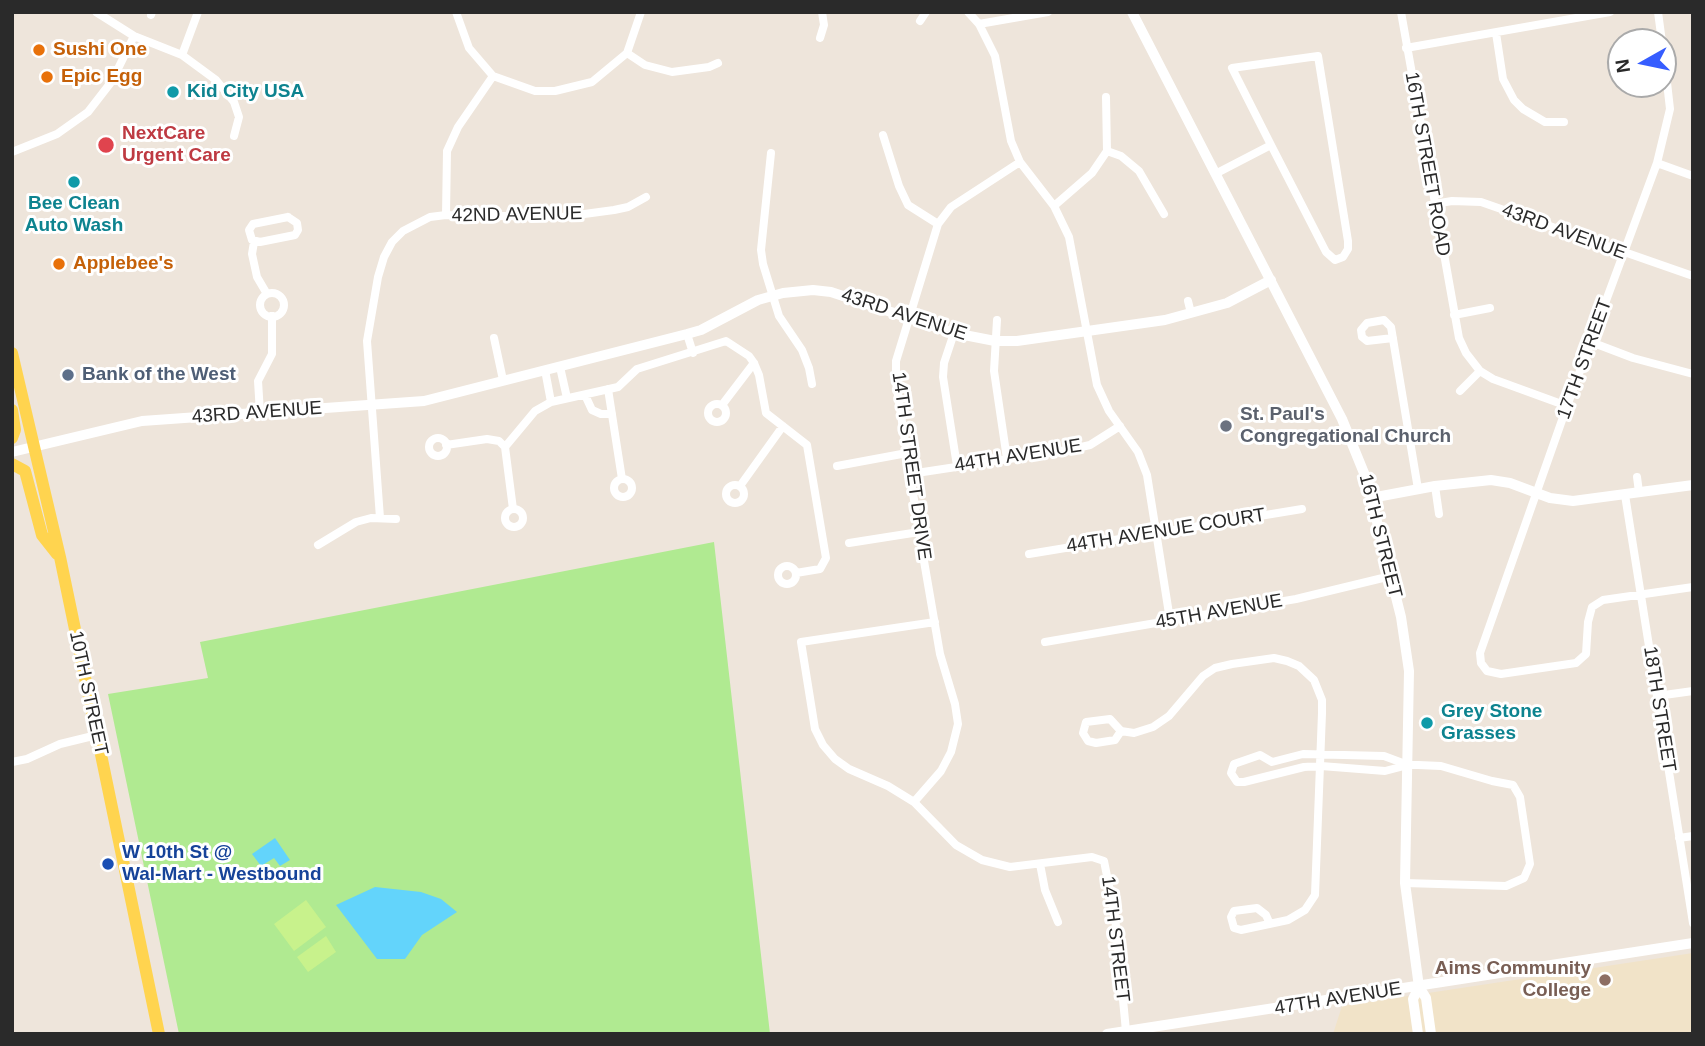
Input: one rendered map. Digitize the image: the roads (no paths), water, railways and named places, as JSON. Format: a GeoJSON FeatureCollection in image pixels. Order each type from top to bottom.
{"type":"FeatureCollection","features":[{"type":"Feature","properties":{"kind":"main road","name":"16TH STREET"},"geometry":{"type":"LineString","coordinates":[[1132,12],[1353,441],[1371,498],[1405,638],[1409,671],[1405,883],[1419,987]]}},
{"type":"Feature","properties":{"kind":"main road","name":"10TH STREET"},"geometry":{"type":"LineString","coordinates":[[12,353],[60,558],[159,1034]]}},
{"type":"Feature","properties":{"kind":"main road"},"geometry":{"type":"LineString","coordinates":[[12,410],[15,430],[12,438]]}},
{"type":"Feature","properties":{"kind":"main road"},"geometry":{"type":"LineString","coordinates":[[12,464],[25,471],[42,534],[60,558]]}},
{"type":"Feature","properties":{"kind":"main road","name":"47TH AVENUE"},"geometry":{"type":"LineString","coordinates":[[1107,1034],[1693,943]]}},
{"type":"Feature","properties":{"kind":"street"},"geometry":{"type":"LineString","coordinates":[[96,12],[134,36],[182,55],[216,80],[234,102],[239,117],[234,136]]}},
{"type":"Feature","properties":{"kind":"street"},"geometry":{"type":"LineString","coordinates":[[182,55],[198,12]]}},
{"type":"Feature","properties":{"kind":"street"},"geometry":{"type":"LineString","coordinates":[[456,12],[469,48],[493,76],[535,91],[573,88],[592,82],[627,53],[641,12]]}},
{"type":"Feature","properties":{"kind":"street"},"geometry":{"type":"LineString","coordinates":[[820,38],[824,25],[822,12]]}},
{"type":"Feature","properties":{"kind":"street"},"geometry":{"type":"LineString","coordinates":[[920,21],[926,12]]}},
{"type":"Feature","properties":{"kind":"street"},"geometry":{"type":"LineString","coordinates":[[968,12],[979,24],[995,56],[1011,141],[1020,162],[1054,206],[1069,237],[1097,386],[1109,411],[1142,460],[1147,475],[1170,620]]}},
{"type":"Feature","properties":{"kind":"street"},"geometry":{"type":"LineString","coordinates":[[979,24],[1048,12]]}},
{"type":"Feature","properties":{"kind":"street","name":"16TH STREET ROAD"},"geometry":{"type":"LineString","coordinates":[[1401,12],[1454,315],[1466,353],[1480,371]]}},
{"type":"Feature","properties":{"kind":"street"},"geometry":{"type":"LineString","coordinates":[[1406,48],[1610,12]]}},
{"type":"Feature","properties":{"kind":"street"},"geometry":{"type":"LineString","coordinates":[[1496,33],[1503,79],[1514,100],[1523,109],[1545,122],[1564,122]]}},
{"type":"Feature","properties":{"kind":"street"},"geometry":{"type":"LineString","coordinates":[[12,152],[57,134],[88,112],[100,100],[112,81],[134,36]]}},
{"type":"Feature","properties":{"kind":"street"},"geometry":{"type":"LineString","coordinates":[[627,53],[645,65],[672,72],[709,67],[718,63]]}},
{"type":"Feature","properties":{"kind":"street"},"geometry":{"type":"LineString","coordinates":[[1318,56],[1348,241],[1348,249],[1343,257],[1335,260],[1326,252],[1271,145],[1232,68],[1318,56]]}},
{"type":"Feature","properties":{"kind":"street"},"geometry":{"type":"LineString","coordinates":[[446,215],[447,151],[458,127],[493,76]]}},
{"type":"Feature","properties":{"kind":"street"},"geometry":{"type":"LineString","coordinates":[[1054,206],[1093,173],[1107,151],[1106,97]]}},
{"type":"Feature","properties":{"kind":"street","name":"17TH STREET"},"geometry":{"type":"LineString","coordinates":[[1641,594],[1603,600],[1592,607],[1586,654],[1576,663],[1502,674],[1488,671],[1481,663],[1480,653],[1657,163],[1670,110],[1670,98]]}},
{"type":"Feature","properties":{"kind":"street"},"geometry":{"type":"LineString","coordinates":[[883,135],[908,205],[938,224]]}},
{"type":"Feature","properties":{"kind":"street"},"geometry":{"type":"LineString","coordinates":[[1217,173],[1271,145]]}},
{"type":"Feature","properties":{"kind":"street"},"geometry":{"type":"LineString","coordinates":[[1107,151],[1121,156],[1139,171],[1164,214]]}},
{"type":"Feature","properties":{"kind":"street"},"geometry":{"type":"LineString","coordinates":[[771,153],[761,250],[771,296],[779,316],[807,360],[812,384]]}},
{"type":"Feature","properties":{"kind":"street","name":"14TH STREET DRIVE"},"geometry":{"type":"LineString","coordinates":[[914,802],[946,761],[958,724],[940,653],[919,532],[895,383],[896,360],[938,224],[951,207],[1020,162]]}},
{"type":"Feature","properties":{"kind":"street"},"geometry":{"type":"LineString","coordinates":[[1657,163],[1693,176]]}},
{"type":"Feature","properties":{"kind":"street","name":"42ND AVENUE"},"geometry":{"type":"LineString","coordinates":[[380,518],[368,328],[384,257],[392,242],[403,231],[420,221],[446,215],[562,217],[628,207],[646,197]]}},
{"type":"Feature","properties":{"kind":"street","name":"43RD AVENUE"},"geometry":{"type":"LineString","coordinates":[[1434,204],[1452,201],[1481,202],[1693,276]]}},
{"type":"Feature","properties":{"kind":"street"},"geometry":{"type":"LineString","coordinates":[[254,242],[292,236],[298,230],[297,223],[288,217],[254,223],[249,230],[254,242],[252,254],[255,269],[267,294]]}},
{"type":"Feature","properties":{"kind":"street","name":"43RD AVENUE"},"geometry":{"type":"LineString","coordinates":[[12,452],[142,421],[424,401],[701,330],[758,300],[795,291],[831,292],[954,333],[995,341],[1039,339],[1192,313],[1227,303],[1271,280]]}},
{"type":"Feature","properties":{"kind":"street"},"geometry":{"type":"LineString","coordinates":[[267,294],[278,294],[283,300],[282,311],[272,316],[265,314],[261,300],[267,294]]}},
{"type":"Feature","properties":{"kind":"street"},"geometry":{"type":"LineString","coordinates":[[1188,300],[1192,313]]}},
{"type":"Feature","properties":{"kind":"street"},"geometry":{"type":"LineString","coordinates":[[1454,315],[1490,308]]}},
{"type":"Feature","properties":{"kind":"street"},"geometry":{"type":"LineString","coordinates":[[260,413],[258,381],[273,347],[272,316]]}},
{"type":"Feature","properties":{"kind":"street"},"geometry":{"type":"LineString","coordinates":[[997,320],[994,371],[1007,459]]}},
{"type":"Feature","properties":{"kind":"street"},"geometry":{"type":"LineString","coordinates":[[1393,338],[1367,341],[1361,333],[1364,324],[1384,320],[1390,323],[1393,338],[1418,489]]}},
{"type":"Feature","properties":{"kind":"street"},"geometry":{"type":"LineString","coordinates":[[1375,322],[1378,340]]}},
{"type":"Feature","properties":{"kind":"street"},"geometry":{"type":"LineString","coordinates":[[701,330],[708,347]]}},
{"type":"Feature","properties":{"kind":"street"},"geometry":{"type":"LineString","coordinates":[[954,333],[944,363],[943,377],[957,466]]}},
{"type":"Feature","properties":{"kind":"street"},"geometry":{"type":"LineString","coordinates":[[687,334],[693,353]]}},
{"type":"Feature","properties":{"kind":"street"},"geometry":{"type":"LineString","coordinates":[[494,338],[503,380]]}},
{"type":"Feature","properties":{"kind":"street"},"geometry":{"type":"LineString","coordinates":[[505,447],[529,417],[551,402],[618,387],[637,369],[726,341],[749,356],[754,363],[760,374],[766,412],[807,445],[826,558],[820,569],[796,573]]}},
{"type":"Feature","properties":{"kind":"street"},"geometry":{"type":"LineString","coordinates":[[1591,342],[1633,358],[1693,374]]}},
{"type":"Feature","properties":{"kind":"street"},"geometry":{"type":"LineString","coordinates":[[722,405],[754,363]]}},
{"type":"Feature","properties":{"kind":"street"},"geometry":{"type":"LineString","coordinates":[[560,367],[567,398]]}},
{"type":"Feature","properties":{"kind":"street"},"geometry":{"type":"LineString","coordinates":[[545,370],[551,402]]}},
{"type":"Feature","properties":{"kind":"street"},"geometry":{"type":"LineString","coordinates":[[1460,391],[1480,371],[1493,379],[1567,406]]}},
{"type":"Feature","properties":{"kind":"street"},"geometry":{"type":"LineString","coordinates":[[608,389],[622,479]]}},
{"type":"Feature","properties":{"kind":"street"},"geometry":{"type":"LineString","coordinates":[[585,395],[592,410],[601,414],[612,414]]}},
{"type":"Feature","properties":{"kind":"street"},"geometry":{"type":"LineString","coordinates":[[740,486],[783,426]]}},
{"type":"Feature","properties":{"kind":"street","name":"44TH AVENUE"},"geometry":{"type":"LineString","coordinates":[[910,474],[1090,444],[1120,426]]}},
{"type":"Feature","properties":{"kind":"street"},"geometry":{"type":"LineString","coordinates":[[446,445],[487,439],[499,441],[505,447],[513,509]]}},
{"type":"Feature","properties":{"kind":"street"},"geometry":{"type":"LineString","coordinates":[[837,466],[907,453]]}},
{"type":"Feature","properties":{"kind":"street"},"geometry":{"type":"LineString","coordinates":[[1637,477],[1639,492]]}},
{"type":"Feature","properties":{"kind":"street"},"geometry":{"type":"LineString","coordinates":[[1371,498],[1435,486],[1491,480],[1510,483],[1536,494],[1573,501],[1693,485]]}},
{"type":"Feature","properties":{"kind":"street"},"geometry":{"type":"LineString","coordinates":[[1435,486],[1439,513]]}},
{"type":"Feature","properties":{"kind":"street","name":"18TH STREET"},"geometry":{"type":"LineString","coordinates":[[1625,495],[1693,923]]}},
{"type":"Feature","properties":{"kind":"street","name":"44TH AVENUE COURT"},"geometry":{"type":"LineString","coordinates":[[1029,554],[1302,509]]}},
{"type":"Feature","properties":{"kind":"street"},"geometry":{"type":"LineString","coordinates":[[318,545],[356,522],[380,518],[397,519]]}},
{"type":"Feature","properties":{"kind":"street"},"geometry":{"type":"LineString","coordinates":[[849,543],[919,532]]}},
{"type":"Feature","properties":{"kind":"street","name":"45TH AVENUE"},"geometry":{"type":"LineString","coordinates":[[1045,642],[1296,599],[1391,576]]}},
{"type":"Feature","properties":{"kind":"street"},"geometry":{"type":"LineString","coordinates":[[1641,594],[1693,587]]}},
{"type":"Feature","properties":{"kind":"street","name":"14TH STREET"},"geometry":{"type":"LineString","coordinates":[[935,622],[801,642],[815,729],[823,745],[835,759],[914,802],[944,834],[967,853],[982,860],[1010,867],[1092,857],[1104,861],[1115,916],[1126,1031]]}},
{"type":"Feature","properties":{"kind":"street"},"geometry":{"type":"LineString","coordinates":[[1121,731],[1134,733],[1161,723],[1203,676],[1215,668],[1274,658],[1298,666],[1314,680],[1322,700],[1315,895],[1299,915],[1288,920],[1269,922]]}},
{"type":"Feature","properties":{"kind":"street"},"geometry":{"type":"LineString","coordinates":[[1657,696],[1693,691]]}},
{"type":"Feature","properties":{"kind":"street"},"geometry":{"type":"LineString","coordinates":[[12,762],[27,759],[60,744],[97,735]]}},
{"type":"Feature","properties":{"kind":"street"},"geometry":{"type":"LineString","coordinates":[[1405,883],[1506,886],[1524,878],[1530,864],[1520,797],[1513,785],[1441,766],[1408,765],[1385,771],[1304,767],[1237,782],[1231,773],[1234,764],[1260,755],[1272,762],[1303,754],[1384,756],[1408,765]]}},
{"type":"Feature","properties":{"kind":"street"},"geometry":{"type":"LineString","coordinates":[[1272,762],[1274,774]]}},
{"type":"Feature","properties":{"kind":"street"},"geometry":{"type":"LineString","coordinates":[[1679,838],[1693,836]]}},
{"type":"Feature","properties":{"kind":"street"},"geometry":{"type":"LineString","coordinates":[[1040,864],[1045,890],[1058,922]]}},
{"type":"Feature","properties":{"kind":"street"},"geometry":{"type":"LineString","coordinates":[[1418,1034],[1413,999],[1419,987]]}},
{"type":"Feature","properties":{"kind":"street"},"geometry":{"type":"LineString","coordinates":[[1419,987],[1426,998],[1432,1034]]}},
{"type":"Feature","properties":{"kind":"water"},"geometry":{"type":"Polygon","coordinates":[[[275,838],[290,860],[280,866],[274,858],[261,866],[252,854],[275,838]]]}},
{"type":"Feature","properties":{"kind":"water"},"geometry":{"type":"Polygon","coordinates":[[[375,887],[421,892],[441,899],[457,912],[422,935],[405,959],[377,959],[336,905],[375,887]]]}},
{"type":"Feature","properties":{"kind":"place","name":"Sushi One"},"geometry":{"type":"Point","coordinates":[39,50]}},
{"type":"Feature","properties":{"kind":"place","name":"Epic Egg"},"geometry":{"type":"Point","coordinates":[47,77]}},
{"type":"Feature","properties":{"kind":"place","name":"Kid City USA"},"geometry":{"type":"Point","coordinates":[173,92]}},
{"type":"Feature","properties":{"kind":"place","name":"NextCare Urgent Care"},"geometry":{"type":"Point","coordinates":[106,145]}},
{"type":"Feature","properties":{"kind":"place","name":"Bee Clean Auto Wash"},"geometry":{"type":"Point","coordinates":[74,182]}},
{"type":"Feature","properties":{"kind":"place","name":"Applebee's"},"geometry":{"type":"Point","coordinates":[59,264]}},
{"type":"Feature","properties":{"kind":"place","name":"Bank of the West"},"geometry":{"type":"Point","coordinates":[68,375]}},
{"type":"Feature","properties":{"kind":"place","name":"St. Paul's Congregational Church"},"geometry":{"type":"Point","coordinates":[1226,426]}},
{"type":"Feature","properties":{"kind":"place","name":"Grey Stone Grasses"},"geometry":{"type":"Point","coordinates":[1427,723]}},
{"type":"Feature","properties":{"kind":"place","name":"W 10th St @ Wal-Mart - Westbound"},"geometry":{"type":"Point","coordinates":[108,864]}},
{"type":"Feature","properties":{"kind":"place","name":"Aims Community College"},"geometry":{"type":"Point","coordinates":[1605,980]}}]}
